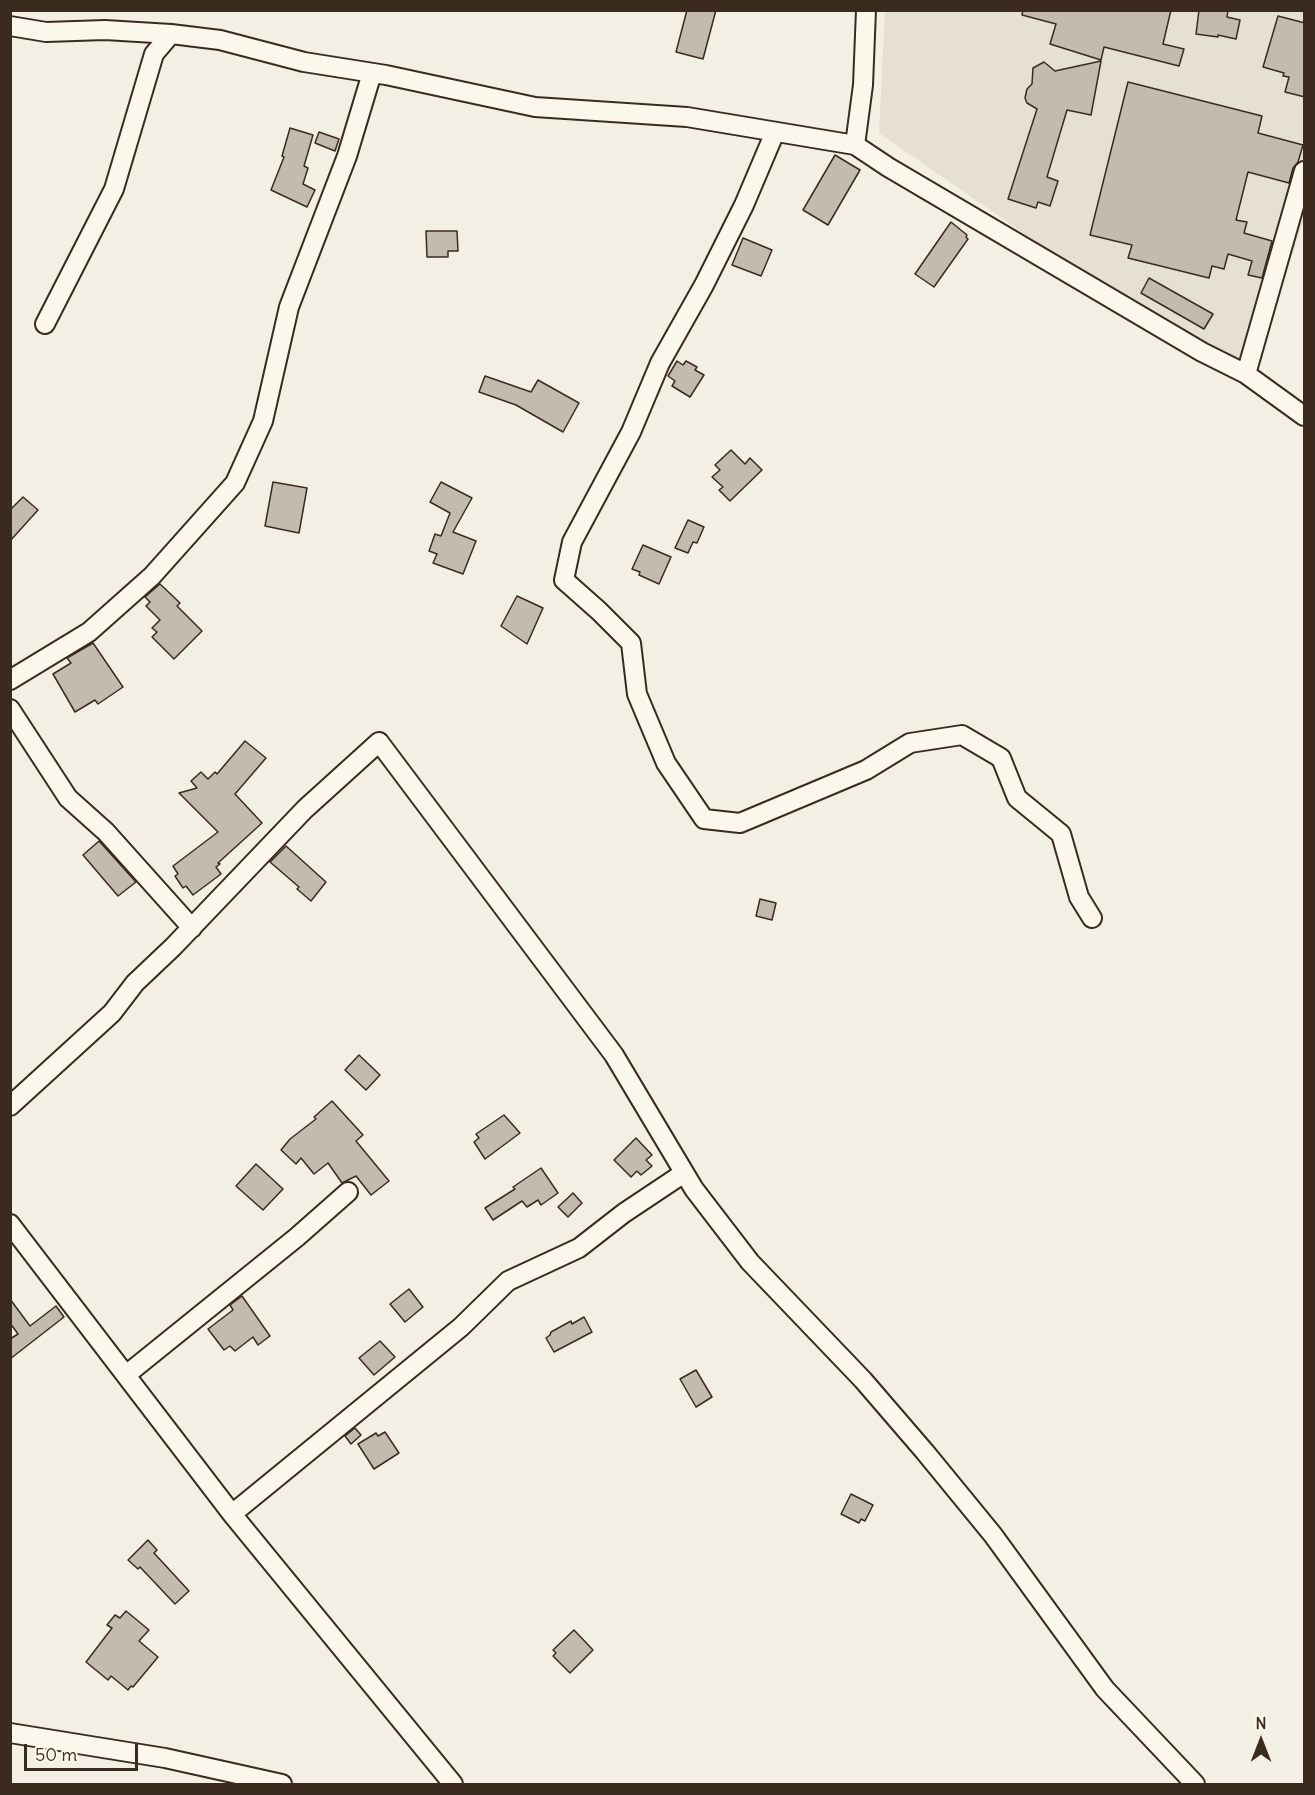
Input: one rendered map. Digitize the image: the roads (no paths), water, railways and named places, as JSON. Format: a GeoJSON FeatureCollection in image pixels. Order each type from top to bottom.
{"type":"FeatureCollection","features":[{"type":"Feature","properties":{"kind":"street"},"geometry":{"type":"LineString","coordinates":[[855,145],[863,85],[866,10]]}},
{"type":"Feature","properties":{"kind":"street"},"geometry":{"type":"LineString","coordinates":[[10,26],[46,32],[105,30],[220,40],[304,62],[372,73],[535,107],[687,117],[855,145],[1102,294],[1202,352],[1246,374],[1305,416]]}},
{"type":"Feature","properties":{"kind":"street"},"geometry":{"type":"LineString","coordinates":[[45,324],[114,189],[154,54],[171,34]]}},
{"type":"Feature","properties":{"kind":"street"},"geometry":{"type":"LineString","coordinates":[[10,680],[88,632],[152,576],[235,483],[263,421],[289,307],[347,156],[372,73]]}},
{"type":"Feature","properties":{"kind":"street"},"geometry":{"type":"LineString","coordinates":[[775,132],[729,235],[660,363],[631,432],[572,542],[564,580],[631,642],[637,694],[666,763],[704,819],[740,823],[866,770],[910,743],[962,735],[1001,758],[1017,798],[1061,834],[1079,897],[1092,918]]}},
{"type":"Feature","properties":{"kind":"street"},"geometry":{"type":"LineString","coordinates":[[1246,374],[1305,171]]}},
{"type":"Feature","properties":{"kind":"street"},"geometry":{"type":"LineString","coordinates":[[10,709],[68,798],[106,832],[192,928]]}},
{"type":"Feature","properties":{"kind":"street"},"geometry":{"type":"LineString","coordinates":[[10,1106],[112,1013],[135,983],[192,928],[305,809],[380,742],[614,1055],[694,1189],[750,1262],[863,1380],[925,1452],[993,1535],[1105,1689],[1195,1785]]}},
{"type":"Feature","properties":{"kind":"street"},"geometry":{"type":"LineString","coordinates":[[232,1514],[461,1327],[508,1281],[579,1248],[624,1213],[684,1173]]}},
{"type":"Feature","properties":{"kind":"street"},"geometry":{"type":"LineString","coordinates":[[126,1376],[297,1237],[348,1192]]}},
{"type":"Feature","properties":{"kind":"street"},"geometry":{"type":"LineString","coordinates":[[10,1224],[232,1514],[453,1785]]}},
{"type":"Feature","properties":{"kind":"street"},"geometry":{"type":"LineString","coordinates":[[10,1733],[165,1758],[282,1785]]}}]}
